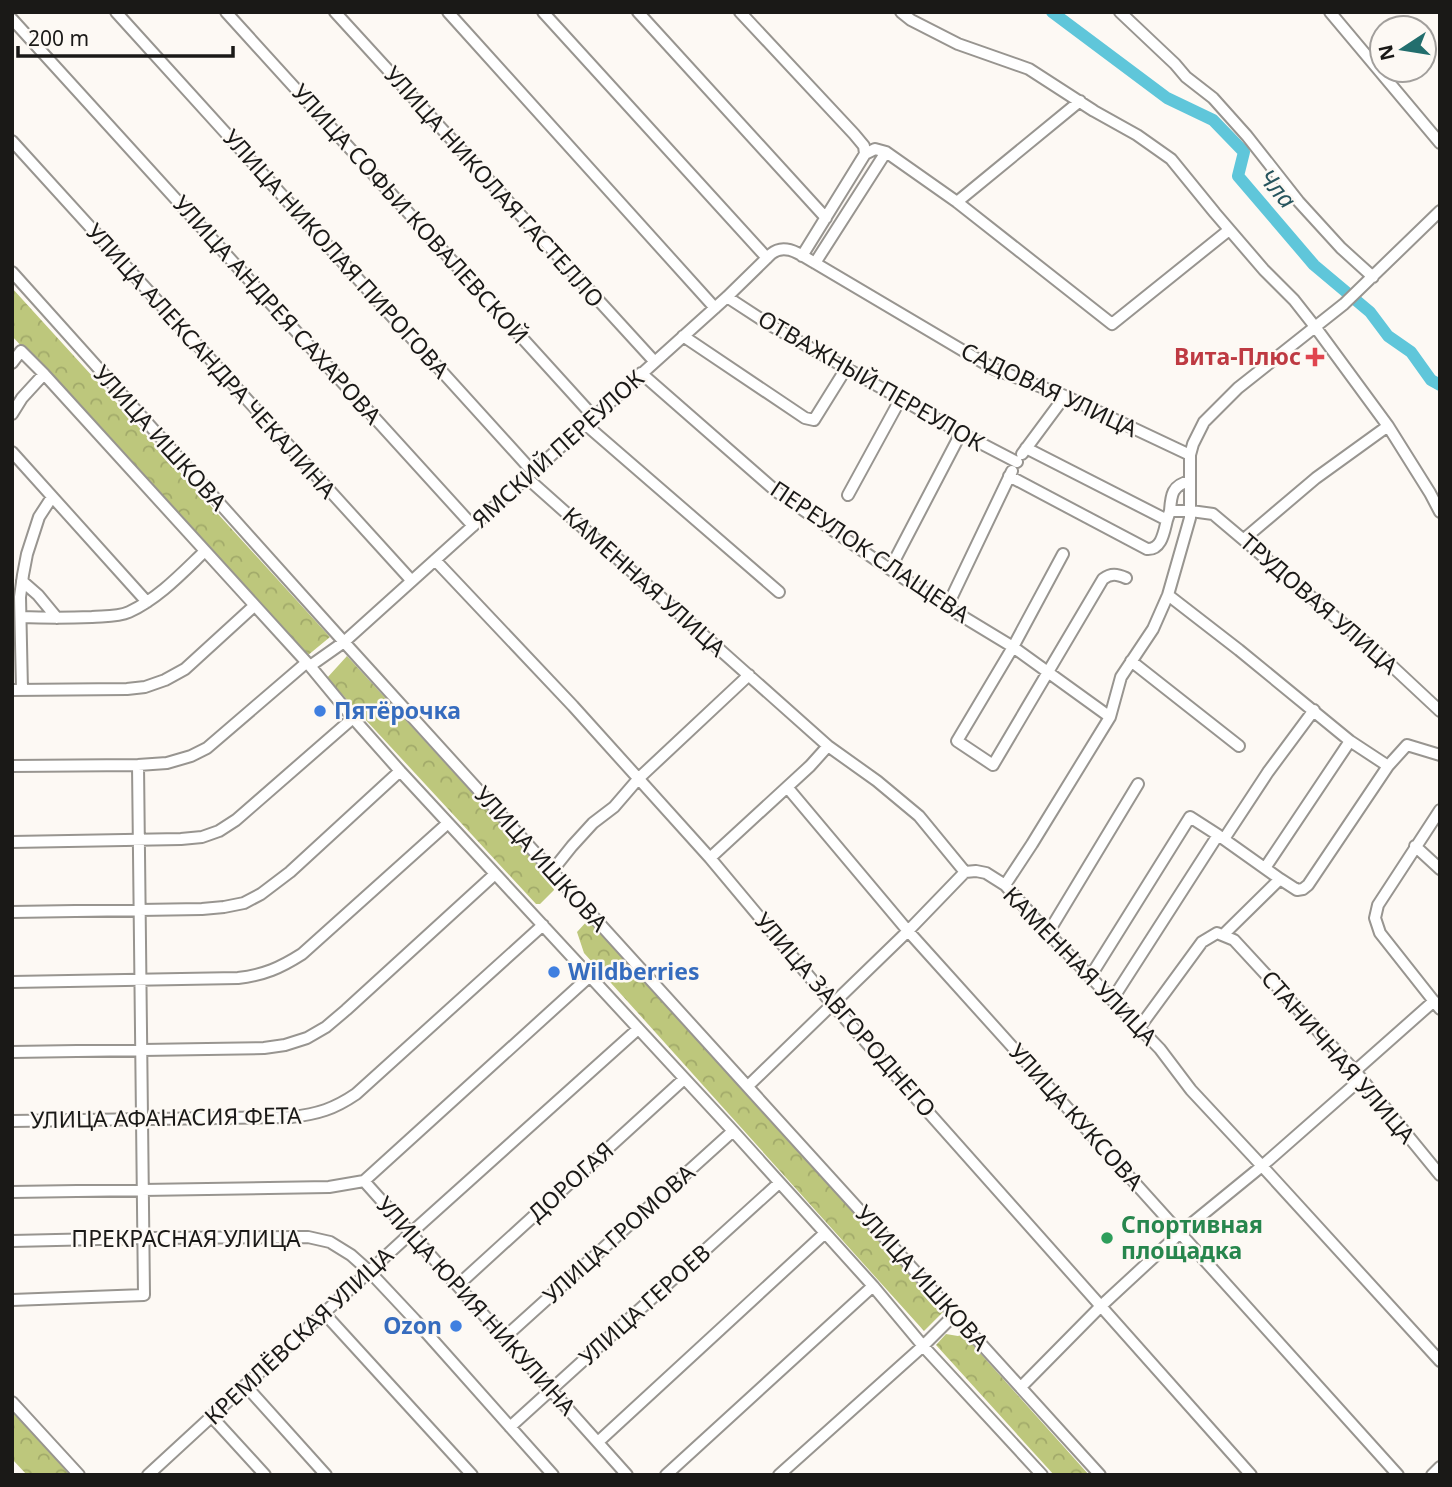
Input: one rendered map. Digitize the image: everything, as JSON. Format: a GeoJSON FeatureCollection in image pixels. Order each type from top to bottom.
{"type":"FeatureCollection","features":[{"type":"Feature","properties":{"kind":"street","name":"УЛИЦА НИКОЛАЯ ПИРОГОВА"},"geometry":{"type":"LineString","coordinates":[[116,12],[530,475]]}},
{"type":"Feature","properties":{"kind":"street","name":"УЛИЦА СОФЬИ КОВАЛЕВСКОЙ"},"geometry":{"type":"LineString","coordinates":[[226,12],[589,420]]}},
{"type":"Feature","properties":{"kind":"street","name":"УЛИЦА НИКОЛАЯ ГАСТЕЛЛО"},"geometry":{"type":"LineString","coordinates":[[335,12],[654,361]]}},
{"type":"Feature","properties":{"kind":"street"},"geometry":{"type":"LineString","coordinates":[[448,12],[715,308]]}},
{"type":"Feature","properties":{"kind":"street"},"geometry":{"type":"LineString","coordinates":[[543,12],[769,256]]}},
{"type":"Feature","properties":{"kind":"street"},"geometry":{"type":"LineString","coordinates":[[638,12],[826,218]]}},
{"type":"Feature","properties":{"kind":"street"},"geometry":{"type":"LineString","coordinates":[[740,12],[854,134],[864,146],[865,154]]}},
{"type":"Feature","properties":{"kind":"street"},"geometry":{"type":"LineString","coordinates":[[901,12],[958,44],[1028,68],[1171,159],[1229,230],[1294,300],[1316,328],[1388,426],[1440,512]]}},
{"type":"Feature","properties":{"kind":"street"},"geometry":{"type":"LineString","coordinates":[[1120,12],[1186,77],[1213,98],[1340,248],[1373,277]]}},
{"type":"Feature","properties":{"kind":"street"},"geometry":{"type":"LineString","coordinates":[[1330,12],[1440,143]]}},
{"type":"Feature","properties":{"kind":"street","name":"УЛИЦА АНДРЕЯ САХАРОВА"},"geometry":{"type":"LineString","coordinates":[[12,19],[473,526]]}},
{"type":"Feature","properties":{"kind":"street"},"geometry":{"type":"LineString","coordinates":[[957,202],[1080,101]]}},
{"type":"Feature","properties":{"kind":"street","name":"УЛИЦА АЛЕКСАНДРА ЧЕКАЛИНА"},"geometry":{"type":"LineString","coordinates":[[12,141],[411,580]]}},
{"type":"Feature","properties":{"kind":"street"},"geometry":{"type":"LineString","coordinates":[[802,256],[865,154],[875,149],[886,152],[957,202],[1112,324],[1229,230]]}},
{"type":"Feature","properties":{"kind":"street"},"geometry":{"type":"LineString","coordinates":[[815,263],[886,152]]}},
{"type":"Feature","properties":{"kind":"street"},"geometry":{"type":"LineString","coordinates":[[1005,885],[1110,716],[1121,677],[1153,629],[1168,595],[1191,511],[1189,455],[1204,422],[1238,388],[1344,304],[1440,211]]}},
{"type":"Feature","properties":{"kind":"street","name":"САДОВАЯ УЛИЦА"},"geometry":{"type":"LineString","coordinates":[[769,256],[775,250],[783,248],[802,256],[994,369],[1065,396],[1189,455]]}},
{"type":"Feature","properties":{"kind":"street","name":"ЯМСКИЙ ПЕРЕУЛОК"},"geometry":{"type":"LineString","coordinates":[[12,766],[167,763],[207,748],[308,664],[344,642],[715,308],[769,256]]}},
{"type":"Feature","properties":{"kind":"street","name":"УЛИЦА ИШКОВА"},"geometry":{"type":"LineString","coordinates":[[12,272],[1100,1475]]}},
{"type":"Feature","properties":{"kind":"street","name":"ОТВАЖНЫЙ ПЕРЕУЛОК"},"geometry":{"type":"LineString","coordinates":[[727,297],[770,325],[1017,462]]}},
{"type":"Feature","properties":{"kind":"street"},"geometry":{"type":"LineString","coordinates":[[683,336],[805,418],[814,420],[846,368]]}},
{"type":"Feature","properties":{"kind":"street","name":"УЛИЦА ИШКОВА"},"geometry":{"type":"LineString","coordinates":[[12,363],[21,351],[44,374],[308,664],[400,771],[733,1131],[873,1286],[923,1346],[1042,1475]]}},
{"type":"Feature","properties":{"kind":"street","name":"ПЕРЕУЛОК СЛАЩЕВА"},"geometry":{"type":"LineString","coordinates":[[641,373],[777,492],[947,607],[1013,647],[1110,716]]}},
{"type":"Feature","properties":{"kind":"street"},"geometry":{"type":"LineString","coordinates":[[12,414],[22,398],[44,374]]}},
{"type":"Feature","properties":{"kind":"street"},"geometry":{"type":"LineString","coordinates":[[947,607],[1009,476],[1026,448],[1065,396]]}},
{"type":"Feature","properties":{"kind":"street"},"geometry":{"type":"LineString","coordinates":[[848,495],[901,398]]}},
{"type":"Feature","properties":{"kind":"street"},"geometry":{"type":"LineString","coordinates":[[589,420],[779,592]]}},
{"type":"Feature","properties":{"kind":"street"},"geometry":{"type":"LineString","coordinates":[[1244,539],[1316,478],[1388,426]]}},
{"type":"Feature","properties":{"kind":"street"},"geometry":{"type":"LineString","coordinates":[[890,569],[961,433]]}},
{"type":"Feature","properties":{"kind":"street"},"geometry":{"type":"LineString","coordinates":[[1026,448],[1169,515]]}},
{"type":"Feature","properties":{"kind":"street"},"geometry":{"type":"LineString","coordinates":[[12,452],[147,601]]}},
{"type":"Feature","properties":{"kind":"street","name":"КАМЕННАЯ УЛИЦА"},"geometry":{"type":"LineString","coordinates":[[530,475],[828,746],[877,780],[919,816],[965,872],[986,873],[1005,885],[1160,1049],[1191,1090],[1440,1361]]}},
{"type":"Feature","properties":{"kind":"street"},"geometry":{"type":"LineString","coordinates":[[1009,476],[1152,549],[1162,539],[1174,489],[1181,483],[1190,481]]}},
{"type":"Feature","properties":{"kind":"street"},"geometry":{"type":"LineString","coordinates":[[52,497],[39,517],[22,581],[17,690],[127,689],[145,687],[165,680],[185,669],[254,606]]}},
{"type":"Feature","properties":{"kind":"street","name":"ТРУДОВАЯ УЛИЦА"},"geometry":{"type":"LineString","coordinates":[[1169,515],[1191,511],[1213,514],[1379,654],[1440,711]]}},
{"type":"Feature","properties":{"kind":"street"},"geometry":{"type":"LineString","coordinates":[[21,617],[111,616],[127,613],[173,582],[205,551]]}},
{"type":"Feature","properties":{"kind":"street"},"geometry":{"type":"LineString","coordinates":[[1063,554],[1013,647],[957,741],[993,765],[1103,579],[1109,575],[1126,579]]}},
{"type":"Feature","properties":{"kind":"street","name":"УЛИЦА ЗАВГОРОДНЕГО"},"geometry":{"type":"LineString","coordinates":[[435,560],[639,778],[832,1004],[1251,1475]]}},
{"type":"Feature","properties":{"kind":"street"},"geometry":{"type":"LineString","coordinates":[[22,581],[57,618]]}},
{"type":"Feature","properties":{"kind":"street"},"geometry":{"type":"LineString","coordinates":[[1168,595],[1350,741],[1388,766]]}},
{"type":"Feature","properties":{"kind":"street"},"geometry":{"type":"LineString","coordinates":[[1131,661],[1239,746]]}},
{"type":"Feature","properties":{"kind":"street"},"geometry":{"type":"LineString","coordinates":[[552,871],[593,823],[614,807],[639,778],[750,675]]}},
{"type":"Feature","properties":{"kind":"street"},"geometry":{"type":"LineString","coordinates":[[1112,1000],[1221,837],[1314,710]]}},
{"type":"Feature","properties":{"kind":"street"},"geometry":{"type":"LineString","coordinates":[[12,842],[139,841],[202,837],[219,831],[236,820],[353,718]]}},
{"type":"Feature","properties":{"kind":"street"},"geometry":{"type":"LineString","coordinates":[[1265,868],[1350,741]]}},
{"type":"Feature","properties":{"kind":"street"},"geometry":{"type":"LineString","coordinates":[[1090,976],[1190,817],[1297,890],[1303,889],[1388,766],[1407,745],[1440,755]]}},
{"type":"Feature","properties":{"kind":"street"},"geometry":{"type":"LineString","coordinates":[[710,858],[810,766],[828,746]]}},
{"type":"Feature","properties":{"kind":"street"},"geometry":{"type":"LineString","coordinates":[[12,1300],[144,1295],[138,765]]}},
{"type":"Feature","properties":{"kind":"street"},"geometry":{"type":"LineString","coordinates":[[12,912],[140,911],[225,907],[244,902],[261,894],[290,872],[400,771]]}},
{"type":"Feature","properties":{"kind":"street"},"geometry":{"type":"LineString","coordinates":[[1048,933],[1138,784]]}},
{"type":"Feature","properties":{"kind":"street","name":"УЛИЦА КУКСОВА"},"geometry":{"type":"LineString","coordinates":[[787,787],[908,931],[1398,1475]]}},
{"type":"Feature","properties":{"kind":"street"},"geometry":{"type":"LineString","coordinates":[[1021,1387],[1101,1306],[1180,1233],[1262,1166],[1437,1005],[1380,933],[1375,918],[1378,905],[1440,810]]}},
{"type":"Feature","properties":{"kind":"street"},"geometry":{"type":"LineString","coordinates":[[12,982],[259,976],[283,967],[302,954],[449,823]]}},
{"type":"Feature","properties":{"kind":"street"},"geometry":{"type":"LineString","coordinates":[[1415,846],[1440,869]]}},
{"type":"Feature","properties":{"kind":"street"},"geometry":{"type":"LineString","coordinates":[[748,1086],[965,872]]}},
{"type":"Feature","properties":{"kind":"street"},"geometry":{"type":"LineString","coordinates":[[12,1052],[264,1048],[307,1038],[346,1010],[495,874]]}},
{"type":"Feature","properties":{"kind":"street"},"geometry":{"type":"LineString","coordinates":[[1139,1028],[1202,942],[1217,933],[1228,938],[1280,879]]}},
{"type":"Feature","properties":{"kind":"street","name":"УЛИЦА АФАНАСИЯ ФЕТА"},"geometry":{"type":"LineString","coordinates":[[12,1121],[291,1117],[315,1114],[339,1106],[356,1094],[543,925]]}},
{"type":"Feature","properties":{"kind":"street","name":"СТАНИЧНАЯ УЛИЦА"},"geometry":{"type":"LineString","coordinates":[[1228,938],[1358,1075],[1440,1175]]}},
{"type":"Feature","properties":{"kind":"street"},"geometry":{"type":"LineString","coordinates":[[364,1181],[590,976]]}},
{"type":"Feature","properties":{"kind":"street","name":"КРЕМЛЁВСКАЯ УЛИЦА"},"geometry":{"type":"LineString","coordinates":[[148,1475],[369,1271],[638,1029]]}},
{"type":"Feature","properties":{"kind":"street","name":"ДОРОГАЯ"},"geometry":{"type":"LineString","coordinates":[[458,1284],[684,1079]]}},
{"type":"Feature","properties":{"kind":"street","name":"УЛИЦА ГРОМОВА"},"geometry":{"type":"LineString","coordinates":[[505,1337],[733,1131]]}},
{"type":"Feature","properties":{"kind":"street","name":"УЛИЦА ЮРИЯ НИКУЛИНА"},"geometry":{"type":"LineString","coordinates":[[12,1192],[328,1187],[364,1181],[627,1475]]}},
{"type":"Feature","properties":{"kind":"street","name":"УЛИЦА ГЕРОЕВ"},"geometry":{"type":"LineString","coordinates":[[510,1427],[779,1183]]}},
{"type":"Feature","properties":{"kind":"street"},"geometry":{"type":"LineString","coordinates":[[598,1442],[825,1233]]}},
{"type":"Feature","properties":{"kind":"street","name":"ПРЕКРАСНАЯ УЛИЦА"},"geometry":{"type":"LineString","coordinates":[[12,1241],[308,1237],[330,1242],[369,1271],[553,1475]]}},
{"type":"Feature","properties":{"kind":"street"},"geometry":{"type":"LineString","coordinates":[[666,1475],[873,1286]]}},
{"type":"Feature","properties":{"kind":"street"},"geometry":{"type":"LineString","coordinates":[[324,1313],[472,1475]]}},
{"type":"Feature","properties":{"kind":"street"},"geometry":{"type":"LineString","coordinates":[[779,1475],[955,1314]]}},
{"type":"Feature","properties":{"kind":"street"},"geometry":{"type":"LineString","coordinates":[[245,1385],[326,1475]]}},
{"type":"Feature","properties":{"kind":"street"},"geometry":{"type":"LineString","coordinates":[[12,1402],[79,1475]]}},
{"type":"Feature","properties":{"kind":"street"},"geometry":{"type":"LineString","coordinates":[[212,1417],[265,1475]]}},
{"type":"Feature","properties":{"kind":"street"},"geometry":{"type":"LineString","coordinates":[[1432,1475],[1440,1467]]}},
{"type":"Feature","properties":{"kind":"green space"},"geometry":{"type":"Polygon","coordinates":[[[12,288],[330,637],[307,656],[12,336],[12,288]]]}},
{"type":"Feature","properties":{"kind":"green space"},"geometry":{"type":"Polygon","coordinates":[[[347,656],[552,880],[554,890],[540,904],[536,904],[327,678],[347,656]]]}},
{"type":"Feature","properties":{"kind":"green space"},"geometry":{"type":"Polygon","coordinates":[[[589,919],[943,1312],[924,1331],[584,953],[577,932],[589,919]]]}},
{"type":"Feature","properties":{"kind":"green space"},"geometry":{"type":"Polygon","coordinates":[[[946,1334],[963,1334],[1089,1475],[1054,1475],[936,1345],[946,1334]]]}},
{"type":"Feature","properties":{"kind":"green space"},"geometry":{"type":"Polygon","coordinates":[[[12,1410],[70,1475],[27,1475],[12,1459],[12,1410]]]}},
{"type":"Feature","properties":{"kind":"waterway","name":"Чла"},"geometry":{"type":"LineString","coordinates":[[1052,12],[1167,98],[1213,120],[1244,152],[1238,176],[1314,265],[1370,312],[1388,336],[1411,352],[1431,380],[1440,385]]}},
{"type":"Feature","properties":{"kind":"place","name":"Вита-Плюс"},"geometry":{"type":"Point","coordinates":[1315,357]}},
{"type":"Feature","properties":{"kind":"place","name":"Пятёрочка"},"geometry":{"type":"Point","coordinates":[320,711]}},
{"type":"Feature","properties":{"kind":"place","name":"Wildberries"},"geometry":{"type":"Point","coordinates":[554,972]}},
{"type":"Feature","properties":{"kind":"place","name":"Спортивная площадка"},"geometry":{"type":"Point","coordinates":[1107,1238]}},
{"type":"Feature","properties":{"kind":"place","name":"Ozon"},"geometry":{"type":"Point","coordinates":[456,1326]}}]}
